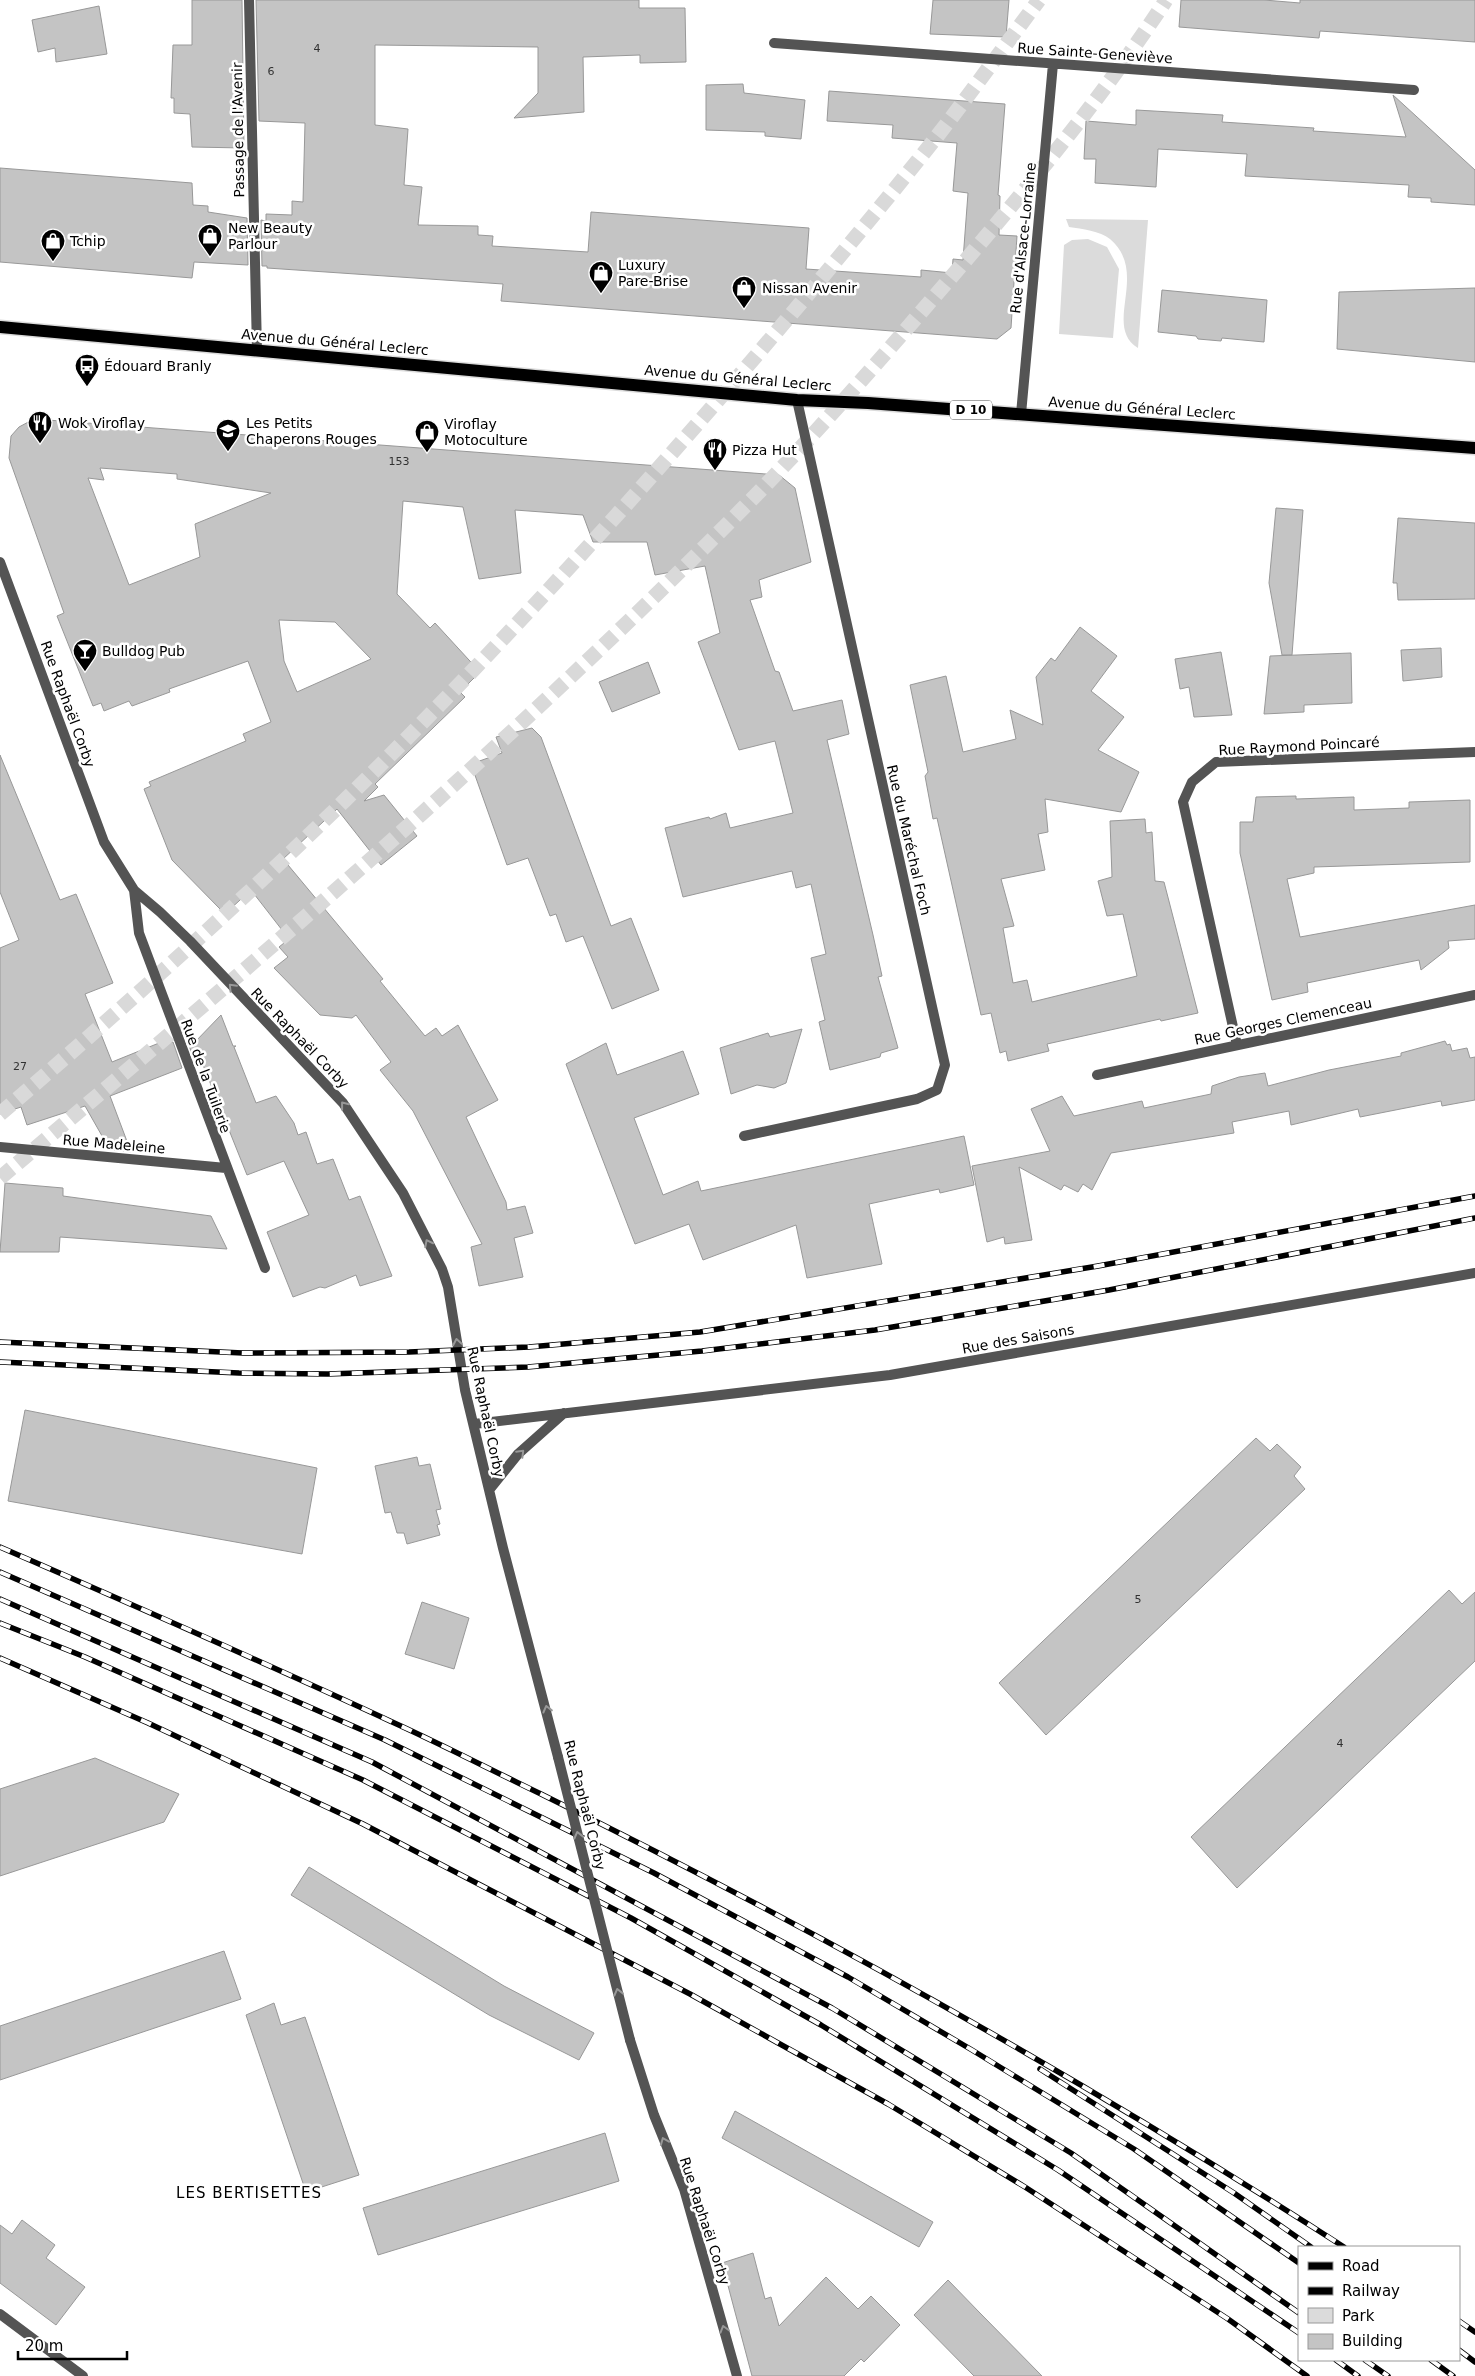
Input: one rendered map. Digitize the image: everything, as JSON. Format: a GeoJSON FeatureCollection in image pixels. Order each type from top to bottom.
{"type":"FeatureCollection","features":[{"type":"Feature","properties":{"kind":"main road","name":"Avenue du Général Leclerc"},"geometry":{"type":"LineString","coordinates":[[0,327],[797,400],[1021,414],[1475,448]]}},
{"type":"Feature","properties":{"kind":"street","name":"Passage de l'Avenir"},"geometry":{"type":"LineString","coordinates":[[248,0],[257,350]]}},
{"type":"Feature","properties":{"kind":"street","name":"Rue Sainte-Geneviève"},"geometry":{"type":"LineString","coordinates":[[774,43],[1414,90]]}},
{"type":"Feature","properties":{"kind":"street","name":"Rue d'Alsace-Lorraine"},"geometry":{"type":"LineString","coordinates":[[1021,414],[1053,64]]}},
{"type":"Feature","properties":{"kind":"street","name":"Rue du Maréchal Foch"},"geometry":{"type":"LineString","coordinates":[[744,1136],[917,1099],[937,1090],[945,1065],[797,400]]}},
{"type":"Feature","properties":{"kind":"street","name":"Rue Raphaël Corby"},"geometry":{"type":"LineString","coordinates":[[0,562],[104,842],[134,890],[160,912],[343,1103],[404,1193],[442,1269],[448,1288],[465,1390],[503,1548],[630,2040],[654,2115],[684,2189],[737,2376]]}},
{"type":"Feature","properties":{"kind":"street","name":"Rue Raymond Poincaré"},"geometry":{"type":"LineString","coordinates":[[1237,1045],[1182,802],[1192,782],[1216,762],[1475,752]]}},
{"type":"Feature","properties":{"kind":"street","name":"Rue de la Tuilerie"},"geometry":{"type":"LineString","coordinates":[[134,890],[139,933],[265,1268]]}},
{"type":"Feature","properties":{"kind":"street","name":"Rue Georges Clemenceau"},"geometry":{"type":"LineString","coordinates":[[1097,1075],[1475,995]]}},
{"type":"Feature","properties":{"kind":"street","name":"Rue Madeleine"},"geometry":{"type":"LineString","coordinates":[[0,1147],[226,1168]]}},
{"type":"Feature","properties":{"kind":"street","name":"Rue des Saisons"},"geometry":{"type":"LineString","coordinates":[[474,1424],[890,1375],[1475,1274]]}},
{"type":"Feature","properties":{"kind":"street"},"geometry":{"type":"LineString","coordinates":[[489,1490],[518,1454],[564,1413]]}},
{"type":"Feature","properties":{"kind":"street"},"geometry":{"type":"LineString","coordinates":[[0,2314],[83,2376]]}},
{"type":"Feature","properties":{"kind":"green space"},"geometry":{"type":"Polygon","coordinates":[[[1066,219],[1148,220],[1138,348],[1128,338],[1124,326],[1127,283],[1126,267],[1121,253],[1106,236],[1069,227],[1066,219]]]}},
{"type":"Feature","properties":{"kind":"green space"},"geometry":{"type":"Polygon","coordinates":[[[1088,239],[1107,247],[1119,269],[1113,338],[1059,334],[1064,245],[1072,240],[1088,239]]]}},
{"type":"Feature","properties":{"kind":"building"},"geometry":{"type":"Polygon","coordinates":[[[192,0],[242,0],[244,148],[192,147],[190,114],[174,113],[174,98],[171,98],[173,45],[192,45],[192,0]]]}},
{"type":"Feature","properties":{"kind":"building"},"geometry":{"type":"Polygon","coordinates":[[[256,0],[639,0],[639,8],[685,8],[686,62],[640,63],[640,55],[583,57],[584,112],[514,118],[538,93],[538,47],[375,45],[375,125],[408,129],[404,185],[422,187],[418,225],[478,226],[478,235],[493,236],[492,246],[588,252],[591,212],[809,228],[806,269],[921,277],[921,270],[952,273],[953,259],[963,260],[968,193],[953,191],[957,143],[892,138],[893,125],[827,121],[829,91],[1005,104],[998,195],[1000,196],[999,235],[1017,236],[1011,328],[997,339],[501,301],[503,284],[267,268],[267,266],[262,266],[261,220],[266,221],[266,214],[292,215],[292,201],[303,202],[305,123],[259,121],[256,0]]]}},
{"type":"Feature","properties":{"kind":"building"},"geometry":{"type":"Polygon","coordinates":[[[933,0],[1009,0],[1006,37],[930,34],[933,0]]]}},
{"type":"Feature","properties":{"kind":"building"},"geometry":{"type":"Polygon","coordinates":[[[1181,0],[1264,0],[1300,3],[1300,0],[1475,0],[1475,42],[1320,31],[1319,38],[1179,27],[1181,0]]]}},
{"type":"Feature","properties":{"kind":"building"},"geometry":{"type":"Polygon","coordinates":[[[99,6],[107,54],[56,62],[55,48],[38,52],[32,20],[99,6]]]}},
{"type":"Feature","properties":{"kind":"building"},"geometry":{"type":"Polygon","coordinates":[[[743,84],[744,93],[805,100],[801,139],[765,136],[765,132],[706,130],[706,85],[743,84]]]}},
{"type":"Feature","properties":{"kind":"building"},"geometry":{"type":"Polygon","coordinates":[[[1393,95],[1475,170],[1475,205],[1431,202],[1431,198],[1408,197],[1409,185],[1245,176],[1247,154],[1158,149],[1156,187],[1095,183],[1096,159],[1084,159],[1086,121],[1136,125],[1136,110],[1223,115],[1222,122],[1314,128],[1313,131],[1406,137],[1393,95]]]}},
{"type":"Feature","properties":{"kind":"building"},"geometry":{"type":"Polygon","coordinates":[[[0,168],[192,183],[193,205],[208,206],[208,212],[247,218],[248,265],[194,262],[192,278],[0,262],[0,168]]]}},
{"type":"Feature","properties":{"kind":"building"},"geometry":{"type":"Polygon","coordinates":[[[1475,288],[1475,362],[1337,349],[1339,292],[1475,288]]]}},
{"type":"Feature","properties":{"kind":"building"},"geometry":{"type":"Polygon","coordinates":[[[1162,290],[1267,300],[1264,342],[1222,338],[1221,341],[1198,339],[1196,336],[1158,332],[1162,290]]]}},
{"type":"Feature","properties":{"kind":"building"},"geometry":{"type":"Polygon","coordinates":[[[34,419],[779,475],[795,488],[811,562],[759,580],[762,597],[750,600],[775,671],[779,672],[793,711],[842,700],[849,734],[827,740],[882,976],[878,977],[898,1048],[881,1053],[880,1057],[830,1070],[819,1022],[825,1020],[811,958],[826,954],[811,884],[796,888],[792,871],[683,897],[665,828],[709,817],[710,819],[726,813],[730,828],[793,813],[775,741],[739,750],[698,642],[720,633],[705,566],[655,575],[647,542],[593,542],[583,515],[515,510],[521,573],[479,579],[463,507],[403,501],[397,594],[430,628],[435,623],[480,672],[460,692],[465,697],[375,784],[378,787],[364,801],[384,795],[417,836],[381,865],[337,809],[283,859],[383,979],[380,981],[425,1036],[436,1028],[442,1036],[458,1025],[498,1100],[466,1117],[506,1202],[507,1210],[525,1206],[533,1233],[514,1238],[523,1277],[479,1286],[471,1247],[482,1244],[413,1111],[380,1070],[391,1062],[356,1015],[352,1018],[320,1015],[274,968],[288,957],[279,947],[289,939],[251,890],[228,911],[223,906],[220,909],[172,860],[144,789],[151,786],[149,782],[246,741],[243,734],[271,722],[248,661],[169,689],[170,692],[132,706],[129,701],[104,711],[101,703],[93,706],[57,616],[64,613],[9,458],[11,436],[19,427],[34,419]],[[100,468],[104,480],[88,478],[129,585],[200,557],[195,524],[271,493],[177,479],[177,474],[100,468]],[[279,620],[284,661],[297,692],[371,659],[335,622],[279,620]]]}},
{"type":"Feature","properties":{"kind":"building"},"geometry":{"type":"Polygon","coordinates":[[[1276,508],[1303,510],[1292,655],[1282,655],[1269,583],[1276,508]]]}},
{"type":"Feature","properties":{"kind":"building"},"geometry":{"type":"Polygon","coordinates":[[[1398,518],[1475,523],[1475,599],[1398,600],[1397,583],[1393,583],[1398,518]]]}},
{"type":"Feature","properties":{"kind":"building"},"geometry":{"type":"Polygon","coordinates":[[[1080,627],[1117,656],[1091,691],[1124,717],[1098,750],[1139,772],[1121,812],[1045,799],[1048,832],[1038,834],[1045,870],[1001,879],[1014,926],[1003,928],[1013,983],[1027,980],[1032,1002],[1137,976],[1123,914],[1107,916],[1098,881],[1112,877],[1110,821],[1145,819],[1146,833],[1152,832],[1155,881],[1164,882],[1198,1013],[1161,1021],[1160,1019],[1047,1044],[1049,1051],[1008,1061],[1006,1051],[1000,1053],[991,1013],[981,1015],[937,818],[933,819],[925,776],[928,772],[910,685],[946,676],[963,752],[1016,739],[1010,710],[1043,725],[1036,677],[1051,658],[1055,661],[1080,627]]]}},
{"type":"Feature","properties":{"kind":"building"},"geometry":{"type":"Polygon","coordinates":[[[1441,648],[1442,677],[1403,681],[1401,650],[1441,648]]]}},
{"type":"Feature","properties":{"kind":"building"},"geometry":{"type":"Polygon","coordinates":[[[1221,652],[1232,715],[1194,717],[1189,687],[1180,689],[1175,659],[1221,652]]]}},
{"type":"Feature","properties":{"kind":"building"},"geometry":{"type":"Polygon","coordinates":[[[1351,653],[1352,703],[1304,705],[1304,712],[1264,714],[1270,656],[1351,653]]]}},
{"type":"Feature","properties":{"kind":"building"},"geometry":{"type":"Polygon","coordinates":[[[648,662],[660,693],[612,712],[599,682],[648,662]]]}},
{"type":"Feature","properties":{"kind":"building"},"geometry":{"type":"Polygon","coordinates":[[[532,728],[541,737],[611,926],[631,918],[659,990],[612,1009],[583,936],[566,942],[556,914],[550,916],[528,858],[507,865],[471,764],[502,753],[496,737],[532,728]]]}},
{"type":"Feature","properties":{"kind":"building"},"geometry":{"type":"Polygon","coordinates":[[[0,755],[60,900],[76,894],[113,983],[85,994],[112,1062],[164,1041],[173,1042],[182,1068],[110,1096],[131,1152],[110,1150],[85,1106],[27,1125],[21,1107],[0,1114],[0,948],[19,940],[0,892],[0,755]]]}},
{"type":"Feature","properties":{"kind":"building"},"geometry":{"type":"Polygon","coordinates":[[[1296,796],[1296,799],[1354,797],[1354,810],[1409,808],[1409,802],[1470,800],[1470,862],[1314,867],[1314,873],[1287,879],[1300,937],[1475,905],[1475,939],[1448,941],[1449,948],[1421,970],[1419,960],[1307,983],[1308,992],[1272,1000],[1240,853],[1240,822],[1253,822],[1256,797],[1296,796]]]}},
{"type":"Feature","properties":{"kind":"building"},"geometry":{"type":"Polygon","coordinates":[[[221,1015],[233,1046],[236,1046],[234,1047],[256,1103],[276,1096],[294,1123],[298,1135],[306,1132],[317,1164],[333,1159],[349,1200],[360,1196],[392,1276],[360,1286],[356,1275],[325,1288],[320,1287],[293,1297],[267,1232],[309,1215],[284,1161],[247,1175],[201,1060],[195,1062],[188,1043],[194,1043],[221,1015]]]}},
{"type":"Feature","properties":{"kind":"building"},"geometry":{"type":"Polygon","coordinates":[[[802,1029],[786,1083],[774,1088],[757,1085],[731,1094],[720,1048],[768,1033],[770,1037],[802,1029]]]}},
{"type":"Feature","properties":{"kind":"building"},"geometry":{"type":"Polygon","coordinates":[[[1445,1041],[1447,1045],[1450,1044],[1452,1051],[1467,1048],[1470,1058],[1475,1057],[1475,1100],[1442,1106],[1441,1101],[1360,1117],[1358,1109],[1291,1125],[1289,1111],[1232,1122],[1234,1133],[1111,1153],[1092,1190],[1083,1184],[1078,1192],[1064,1185],[1061,1190],[1019,1167],[1032,1240],[1005,1244],[1004,1237],[987,1242],[972,1166],[1050,1151],[1031,1109],[1062,1096],[1074,1116],[1142,1101],[1144,1108],[1211,1094],[1212,1086],[1239,1077],[1265,1073],[1268,1086],[1329,1070],[1401,1056],[1401,1053],[1445,1041]]]}},
{"type":"Feature","properties":{"kind":"building"},"geometry":{"type":"Polygon","coordinates":[[[606,1043],[617,1075],[683,1051],[699,1094],[634,1118],[663,1195],[698,1181],[701,1191],[964,1136],[974,1185],[940,1193],[939,1189],[869,1204],[882,1264],[807,1278],[796,1225],[703,1260],[689,1224],[635,1244],[566,1064],[606,1043]]]}},
{"type":"Feature","properties":{"kind":"building"},"geometry":{"type":"Polygon","coordinates":[[[5,1183],[63,1188],[63,1196],[211,1216],[227,1249],[60,1237],[59,1252],[0,1252],[5,1183]]]}},
{"type":"Feature","properties":{"kind":"building"},"geometry":{"type":"Polygon","coordinates":[[[25,1410],[317,1468],[302,1554],[8,1501],[25,1410]]]}},
{"type":"Feature","properties":{"kind":"building"},"geometry":{"type":"Polygon","coordinates":[[[1256,1438],[1270,1451],[1277,1444],[1301,1467],[1294,1476],[1305,1489],[1046,1735],[999,1683],[1256,1438]]]}},
{"type":"Feature","properties":{"kind":"building"},"geometry":{"type":"Polygon","coordinates":[[[417,1457],[419,1466],[430,1464],[441,1509],[436,1510],[440,1524],[437,1525],[440,1535],[407,1544],[404,1533],[397,1533],[391,1512],[385,1513],[375,1466],[417,1457]]]}},
{"type":"Feature","properties":{"kind":"building"},"geometry":{"type":"Polygon","coordinates":[[[1449,1590],[1462,1604],[1475,1592],[1475,1661],[1237,1888],[1191,1837],[1449,1590]]]}},
{"type":"Feature","properties":{"kind":"building"},"geometry":{"type":"Polygon","coordinates":[[[422,1602],[469,1618],[454,1669],[405,1654],[422,1602]]]}},
{"type":"Feature","properties":{"kind":"building"},"geometry":{"type":"Polygon","coordinates":[[[95,1758],[179,1794],[164,1822],[0,1876],[0,1789],[95,1758]]]}},
{"type":"Feature","properties":{"kind":"building"},"geometry":{"type":"Polygon","coordinates":[[[309,1867],[504,1986],[594,2033],[579,2060],[489,2015],[291,1895],[309,1867]]]}},
{"type":"Feature","properties":{"kind":"building"},"geometry":{"type":"Polygon","coordinates":[[[224,1951],[241,1999],[0,2080],[0,2026],[224,1951]]]}},
{"type":"Feature","properties":{"kind":"building"},"geometry":{"type":"Polygon","coordinates":[[[274,2003],[281,2025],[305,2017],[359,2175],[306,2192],[246,2015],[274,2003]]]}},
{"type":"Feature","properties":{"kind":"building"},"geometry":{"type":"Polygon","coordinates":[[[735,2111],[933,2222],[919,2247],[722,2138],[735,2111]]]}},
{"type":"Feature","properties":{"kind":"building"},"geometry":{"type":"Polygon","coordinates":[[[605,2133],[619,2181],[378,2255],[363,2208],[605,2133]]]}},
{"type":"Feature","properties":{"kind":"building"},"geometry":{"type":"Polygon","coordinates":[[[22,2220],[55,2245],[46,2258],[85,2287],[56,2325],[0,2283],[0,2225],[12,2234],[22,2220]]]}},
{"type":"Feature","properties":{"kind":"building"},"geometry":{"type":"Polygon","coordinates":[[[753,2253],[765,2299],[771,2297],[779,2326],[826,2277],[858,2309],[871,2296],[900,2325],[864,2362],[861,2359],[844,2376],[752,2376],[722,2263],[753,2253]]]}},
{"type":"Feature","properties":{"kind":"building"},"geometry":{"type":"Polygon","coordinates":[[[948,2280],[1042,2376],[974,2376],[914,2315],[948,2280]]]}},
{"type":"Feature","properties":{"kind":"tunnel"},"geometry":{"type":"LineString","coordinates":[[0,1114],[170,965],[335,810],[412,733],[563,574],[709,411],[850,244],[935,139],[1039,0]]}},
{"type":"Feature","properties":{"kind":"tunnel"},"geometry":{"type":"LineString","coordinates":[[0,1178],[387,845],[574,673],[756,495],[869,372],[1026,188],[1113,77],[1166,0]]}},
{"type":"Feature","properties":{"kind":"railway"},"geometry":{"type":"LineString","coordinates":[[0,1342],[243,1353],[409,1352],[529,1347],[700,1332],[1098,1266],[1475,1196]]}},
{"type":"Feature","properties":{"kind":"railway"},"geometry":{"type":"LineString","coordinates":[[0,1362],[239,1373],[328,1374],[528,1367],[702,1351],[875,1330],[1109,1290],[1475,1218]]}},
{"type":"Feature","properties":{"kind":"railway"},"geometry":{"type":"LineString","coordinates":[[0,1547],[409,1730],[541,1794],[747,1899],[949,2009],[1049,2067],[1247,2185],[1342,2246]]}},
{"type":"Feature","properties":{"kind":"railway"},"geometry":{"type":"LineString","coordinates":[[0,1572],[385,1740],[654,1873],[848,1977],[972,2050],[1134,2149],[1298,2262]]}},
{"type":"Feature","properties":{"kind":"railway"},"geometry":{"type":"LineString","coordinates":[[0,1599],[372,1762],[832,2008],[1071,2153],[1298,2312]]}},
{"type":"Feature","properties":{"kind":"railway"},"geometry":{"type":"LineString","coordinates":[[0,1623],[85,1657],[363,1780],[631,1918],[821,2025],[1058,2170],[1298,2332]]}},
{"type":"Feature","properties":{"kind":"railway"},"geometry":{"type":"LineString","coordinates":[[0,1658],[148,1723],[363,1824],[690,1994],[888,2104],[1025,2187],[1228,2319],[1307,2376]]}},
{"type":"Feature","properties":{"kind":"railway"},"geometry":{"type":"LineString","coordinates":[[1040,2069],[1234,2193],[1310,2246]]}},
{"type":"Feature","properties":{"kind":"railway"},"geometry":{"type":"LineString","coordinates":[[1460,2322],[1475,2332]]}},
{"type":"Feature","properties":{"kind":"railway"},"geometry":{"type":"LineString","coordinates":[[1460,2351],[1475,2362]]}},
{"type":"Feature","properties":{"kind":"railway"},"geometry":{"type":"LineString","coordinates":[[1337,2361],[1358,2376]]}},
{"type":"Feature","properties":{"kind":"railway"},"geometry":{"type":"LineString","coordinates":[[1366,2361],[1388,2376]]}},
{"type":"Feature","properties":{"kind":"railway"},"geometry":{"type":"LineString","coordinates":[[1432,2361],[1453,2376]]}},
{"type":"Feature","properties":{"kind":"place","name":"New Beauty Parlour"},"geometry":{"type":"Point","coordinates":[210,257]}},
{"type":"Feature","properties":{"kind":"place","name":"Tchip"},"geometry":{"type":"Point","coordinates":[53,262]}},
{"type":"Feature","properties":{"kind":"place","name":"Luxury Pare-Brise"},"geometry":{"type":"Point","coordinates":[601,294]}},
{"type":"Feature","properties":{"kind":"place","name":"Nissan Avenir"},"geometry":{"type":"Point","coordinates":[744,309]}},
{"type":"Feature","properties":{"kind":"place","name":"Édouard Branly"},"geometry":{"type":"Point","coordinates":[87,387]}},
{"type":"Feature","properties":{"kind":"place","name":"Wok Viroflay"},"geometry":{"type":"Point","coordinates":[40,444]}},
{"type":"Feature","properties":{"kind":"place","name":"Les Petits Chaperons Rouges"},"geometry":{"type":"Point","coordinates":[228,452]}},
{"type":"Feature","properties":{"kind":"place","name":"Viroflay Motoculture"},"geometry":{"type":"Point","coordinates":[427,453]}},
{"type":"Feature","properties":{"kind":"place","name":"Pizza Hut"},"geometry":{"type":"Point","coordinates":[715,471]}},
{"type":"Feature","properties":{"kind":"place","name":"Bulldog Pub"},"geometry":{"type":"Point","coordinates":[85,672]}},
{"type":"Feature","properties":{"kind":"district","name":"LES BERTISETTES"},"geometry":{"type":"Point","coordinates":[249,2193]}}]}
